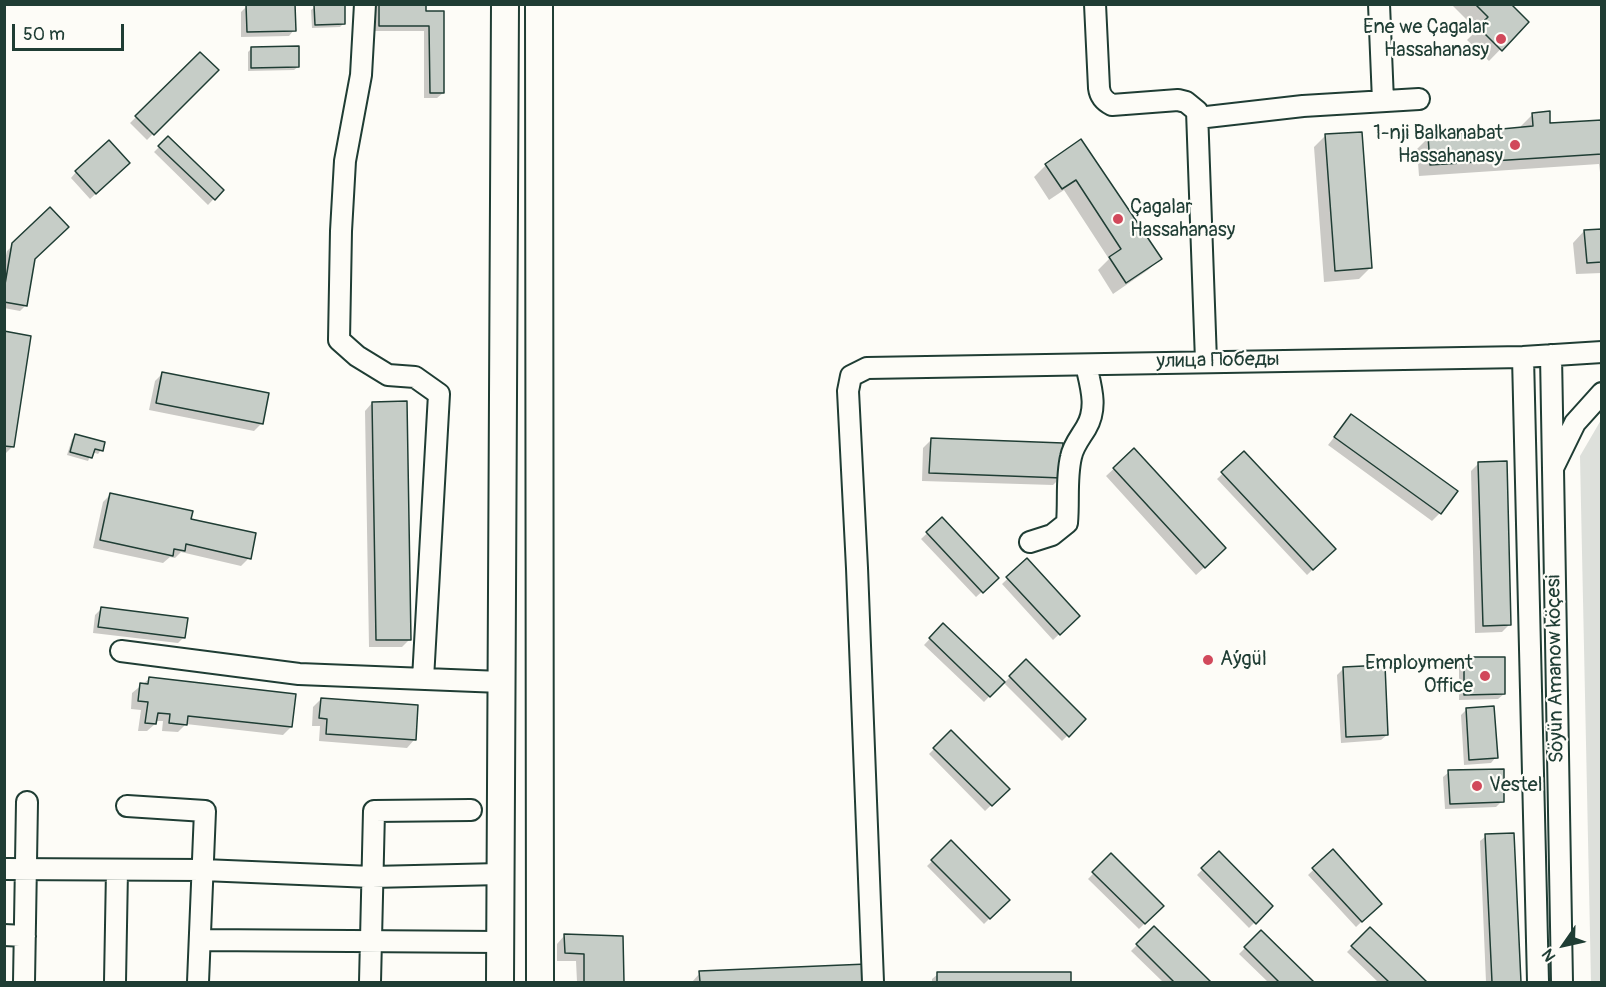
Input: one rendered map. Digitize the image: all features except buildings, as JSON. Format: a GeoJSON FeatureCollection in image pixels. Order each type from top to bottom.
{"type":"FeatureCollection","features":[{"type":"Feature","properties":{"kind":"main road"},"geometry":{"type":"LineString","coordinates":[[500,982],[505,4]]}},
{"type":"Feature","properties":{"kind":"main road"},"geometry":{"type":"LineString","coordinates":[[539,4],[540,982]]}},
{"type":"Feature","properties":{"kind":"street"},"geometry":{"type":"LineString","coordinates":[[365,4],[361,75],[345,162],[339,340],[357,356],[388,375],[415,377],[440,394],[423,679]]}},
{"type":"Feature","properties":{"kind":"street"},"geometry":{"type":"LineString","coordinates":[[1095,4],[1100,94],[1112,105],[1178,100],[1193,107],[1198,118],[1206,361]]}},
{"type":"Feature","properties":{"kind":"street"},"geometry":{"type":"LineString","coordinates":[[1378,4],[1383,101]]}},
{"type":"Feature","properties":{"kind":"street"},"geometry":{"type":"LineString","coordinates":[[1198,118],[1303,106],[1419,99]]}},
{"type":"Feature","properties":{"kind":"street","name":"улица Победы"},"geometry":{"type":"LineString","coordinates":[[873,982],[848,391],[851,376],[867,368],[1523,357],[1602,352]]}},
{"type":"Feature","properties":{"kind":"street","name":"Söyün Amanow köçesi"},"geometry":{"type":"LineString","coordinates":[[1551,355],[1562,982]]}},
{"type":"Feature","properties":{"kind":"street","name":"Söyün Amanow köçesi"},"geometry":{"type":"LineString","coordinates":[[1523,357],[1538,982]]}},
{"type":"Feature","properties":{"kind":"street"},"geometry":{"type":"LineString","coordinates":[[1030,542],[1052,535],[1067,523],[1070,458],[1076,441],[1087,427],[1092,414],[1093,399],[1086,365]]}},
{"type":"Feature","properties":{"kind":"street"},"geometry":{"type":"LineString","coordinates":[[1552,469],[1575,423],[1602,393]]}},
{"type":"Feature","properties":{"kind":"street"},"geometry":{"type":"LineString","coordinates":[[121,651],[299,674],[501,682]]}},
{"type":"Feature","properties":{"kind":"street"},"geometry":{"type":"LineString","coordinates":[[24,982],[27,802]]}},
{"type":"Feature","properties":{"kind":"street"},"geometry":{"type":"LineString","coordinates":[[127,806],[205,811],[198,982]]}},
{"type":"Feature","properties":{"kind":"street"},"geometry":{"type":"LineString","coordinates":[[370,982],[374,811],[471,810]]}},
{"type":"Feature","properties":{"kind":"street"},"geometry":{"type":"LineString","coordinates":[[4,869],[203,870],[372,877],[500,874]]}},
{"type":"Feature","properties":{"kind":"street"},"geometry":{"type":"LineString","coordinates":[[115,982],[117,870]]}},
{"type":"Feature","properties":{"kind":"street"},"geometry":{"type":"LineString","coordinates":[[4,936],[25,936]]}},
{"type":"Feature","properties":{"kind":"street"},"geometry":{"type":"LineString","coordinates":[[200,940],[500,942]]}},
{"type":"Feature","properties":{"kind":"shaded area"},"geometry":{"type":"Polygon","coordinates":[[[1601,420],[1602,982],[1591,982],[1580,456],[1601,420]]]}},
{"type":"Feature","properties":{"kind":"place","name":"Ene we Çagalar Hassahanasy"},"geometry":{"type":"Point","coordinates":[1501,39]}},
{"type":"Feature","properties":{"kind":"place","name":"1-nji Balkanabat Hassahanasy"},"geometry":{"type":"Point","coordinates":[1515,145]}},
{"type":"Feature","properties":{"kind":"place","name":"Çagalar Hassahanasy"},"geometry":{"type":"Point","coordinates":[1118,219]}},
{"type":"Feature","properties":{"kind":"place","name":"Aýgül"},"geometry":{"type":"Point","coordinates":[1208,660]}},
{"type":"Feature","properties":{"kind":"place","name":"Employment Office"},"geometry":{"type":"Point","coordinates":[1485,676]}},
{"type":"Feature","properties":{"kind":"place","name":"Vestel"},"geometry":{"type":"Point","coordinates":[1477,786]}}]}
